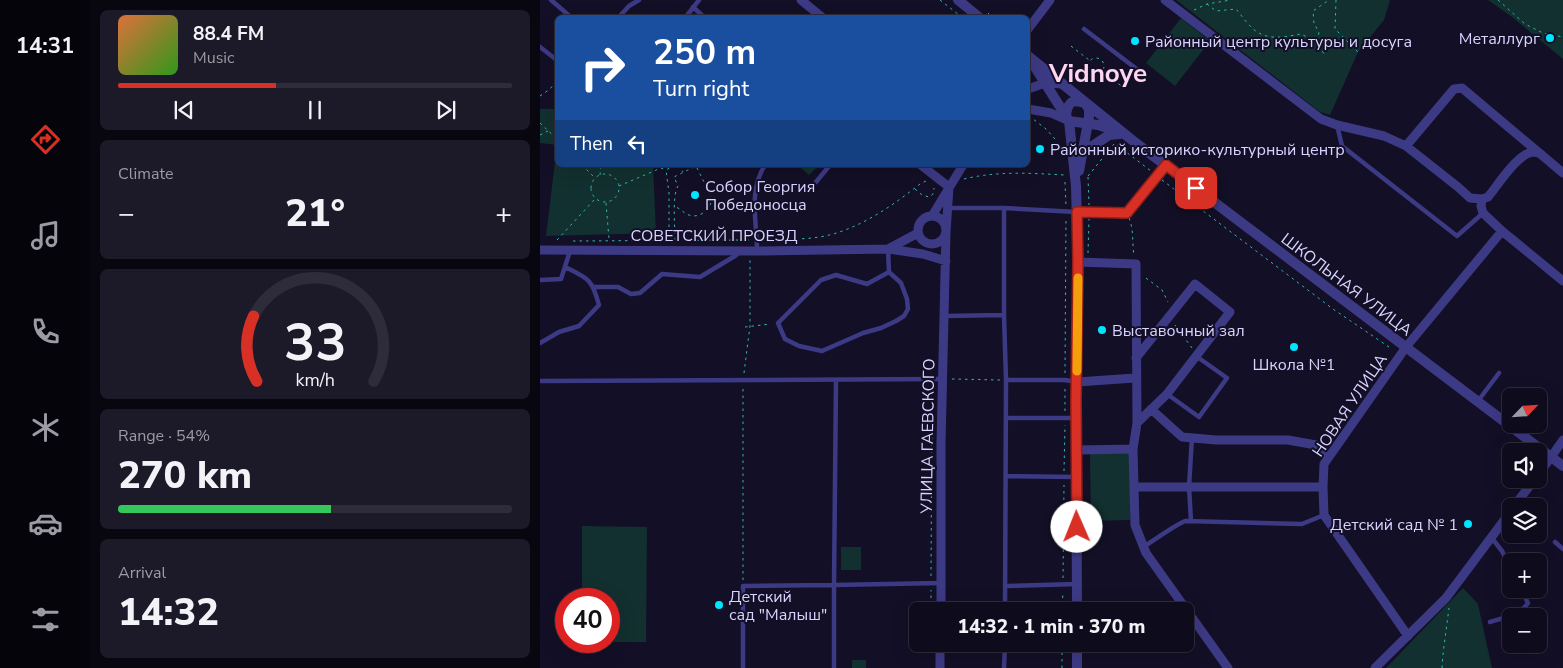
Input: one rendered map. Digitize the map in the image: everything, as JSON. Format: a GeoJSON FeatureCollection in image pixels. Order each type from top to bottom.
{"type":"FeatureCollection","features":[{"type":"Feature","properties":{"kind":"street"},"geometry":{"type":"LineString","coordinates":[[801,0],[819,15]]}},
{"type":"Feature","properties":{"kind":"street"},"geometry":{"type":"LineString","coordinates":[[958,0],[976,15]]}},
{"type":"Feature","properties":{"kind":"street"},"geometry":{"type":"LineString","coordinates":[[1165,0],[1320,119],[1384,136],[1406,146],[1470,198],[1482,199],[1488,197],[1524,155],[1533,152],[1542,154]]}},
{"type":"Feature","properties":{"kind":"street"},"geometry":{"type":"LineString","coordinates":[[1030,26],[1048,1]]}},
{"type":"Feature","properties":{"kind":"street","name":"ШКОЛЬНАЯ УЛИЦА"},"geometry":{"type":"LineString","coordinates":[[1030,58],[1403,351],[1478,401],[1563,466]]}},
{"type":"Feature","properties":{"kind":"street"},"geometry":{"type":"LineString","coordinates":[[1030,59],[1068,118]]}},
{"type":"Feature","properties":{"kind":"street"},"geometry":{"type":"LineString","coordinates":[[1030,88],[1045,83],[1062,84]]}},
{"type":"Feature","properties":{"kind":"street"},"geometry":{"type":"LineString","coordinates":[[1406,146],[1454,89],[1462,88],[1563,173]]}},
{"type":"Feature","properties":{"kind":"street"},"geometry":{"type":"LineString","coordinates":[[1077,180],[1089,117],[1089,109],[1086,103],[1078,100],[1072,101],[1067,106],[1077,180],[1077,602]]}},
{"type":"Feature","properties":{"kind":"street"},"geometry":{"type":"LineString","coordinates":[[1030,109],[1052,113],[1125,134]]}},
{"type":"Feature","properties":{"kind":"street"},"geometry":{"type":"LineString","coordinates":[[1082,153],[1109,135],[1125,134]]}},
{"type":"Feature","properties":{"kind":"street"},"geometry":{"type":"LineString","coordinates":[[924,167],[949,187]]}},
{"type":"Feature","properties":{"kind":"street","name":"УЛИЦА ГАЕВСКОГО"},"geometry":{"type":"LineString","coordinates":[[932,216],[949,187],[965,169]]}},
{"type":"Feature","properties":{"kind":"street","name":"УЛИЦА ГАЕВСКОГО"},"geometry":{"type":"LineString","coordinates":[[939,602],[936,583],[946,232],[949,187]]}},
{"type":"Feature","properties":{"kind":"street"},"geometry":{"type":"LineString","coordinates":[[1482,199],[1483,213],[1502,232],[1563,280]]}},
{"type":"Feature","properties":{"kind":"street"},"geometry":{"type":"LineString","coordinates":[[923,254],[935,244],[944,238],[946,226],[940,218],[932,216],[925,218],[920,222],[918,233],[926,243],[935,244],[946,260]]}},
{"type":"Feature","properties":{"kind":"street","name":"НОВАЯ УЛИЦА"},"geometry":{"type":"LineString","coordinates":[[1324,515],[1324,464],[1403,351],[1502,232]]}},
{"type":"Feature","properties":{"kind":"street","name":"СОВЕТСКИЙ ПРОЕЗД"},"geometry":{"type":"LineString","coordinates":[[888,249],[918,233]]}},
{"type":"Feature","properties":{"kind":"street","name":"СОВЕТСКИЙ ПРОЕЗД"},"geometry":{"type":"LineString","coordinates":[[540,250],[740,251],[754,254],[888,249],[923,254],[946,260]]}},
{"type":"Feature","properties":{"kind":"street"},"geometry":{"type":"LineString","coordinates":[[1078,262],[1136,267],[1135,378],[1137,423],[1133,450],[1135,525],[1146,553],[1228,668]]}},
{"type":"Feature","properties":{"kind":"street"},"geometry":{"type":"LineString","coordinates":[[1136,358],[1195,284],[1230,312],[1167,394],[1137,423]]}},
{"type":"Feature","properties":{"kind":"street"},"geometry":{"type":"LineString","coordinates":[[1077,382],[1135,378]]}},
{"type":"Feature","properties":{"kind":"street"},"geometry":{"type":"LineString","coordinates":[[1151,410],[1182,436],[1216,440],[1288,440],[1316,445],[1328,458]]}},
{"type":"Feature","properties":{"kind":"street"},"geometry":{"type":"LineString","coordinates":[[1547,463],[1563,440]]}},
{"type":"Feature","properties":{"kind":"street"},"geometry":{"type":"LineString","coordinates":[[1077,450],[1133,450]]}},
{"type":"Feature","properties":{"kind":"street"},"geometry":{"type":"LineString","coordinates":[[1135,486],[1323,487]]}},
{"type":"Feature","properties":{"kind":"street"},"geometry":{"type":"LineString","coordinates":[[1520,498],[1528,488]]}},
{"type":"Feature","properties":{"kind":"street"},"geometry":{"type":"LineString","coordinates":[[1324,515],[1408,636]]}},
{"type":"Feature","properties":{"kind":"street"},"geometry":{"type":"LineString","coordinates":[[1375,668],[1446,598],[1502,523]]}},
{"type":"Feature","properties":{"kind":"street"},"geometry":{"type":"LineString","coordinates":[[940,652],[940,668]]}},
{"type":"Feature","properties":{"kind":"street"},"geometry":{"type":"LineString","coordinates":[[1077,652],[1077,668]]}},
{"type":"Feature","properties":{"kind":"lane"},"geometry":{"type":"LineString","coordinates":[[551,0],[568,15]]}},
{"type":"Feature","properties":{"kind":"lane"},"geometry":{"type":"LineString","coordinates":[[621,15],[629,6],[639,0]]}},
{"type":"Feature","properties":{"kind":"lane"},"geometry":{"type":"LineString","coordinates":[[687,15],[699,0]]}},
{"type":"Feature","properties":{"kind":"lane"},"geometry":{"type":"LineString","coordinates":[[693,7],[702,15]]}},
{"type":"Feature","properties":{"kind":"lane"},"geometry":{"type":"LineString","coordinates":[[1084,29],[1138,70]]}},
{"type":"Feature","properties":{"kind":"lane"},"geometry":{"type":"LineString","coordinates":[[540,47],[555,59]]}},
{"type":"Feature","properties":{"kind":"lane"},"geometry":{"type":"LineString","coordinates":[[1337,125],[1342,146],[1457,236],[1483,213]]}},
{"type":"Feature","properties":{"kind":"lane"},"geometry":{"type":"LineString","coordinates":[[947,208],[1004,208],[1127,213],[1166,165]]}},
{"type":"Feature","properties":{"kind":"lane"},"geometry":{"type":"LineString","coordinates":[[754,254],[755,191],[763,167]]}},
{"type":"Feature","properties":{"kind":"lane"},"geometry":{"type":"LineString","coordinates":[[816,182],[828,167]]}},
{"type":"Feature","properties":{"kind":"lane"},"geometry":{"type":"LineString","coordinates":[[1004,208],[1005,602]]}},
{"type":"Feature","properties":{"kind":"lane"},"geometry":{"type":"LineString","coordinates":[[540,280],[561,279],[571,249]]}},
{"type":"Feature","properties":{"kind":"lane"},"geometry":{"type":"LineString","coordinates":[[888,249],[889,272],[901,283],[907,299],[908,309],[904,316],[881,328],[863,333],[822,351],[799,346],[785,339],[778,323],[821,280],[836,275],[867,284],[889,272]]}},
{"type":"Feature","properties":{"kind":"lane"},"geometry":{"type":"LineString","coordinates":[[594,287],[618,287],[632,294],[640,293],[662,274],[700,277],[740,251]]}},
{"type":"Feature","properties":{"kind":"lane"},"geometry":{"type":"LineString","coordinates":[[540,343],[559,332],[578,326],[599,305],[594,287],[587,278],[565,267]]}},
{"type":"Feature","properties":{"kind":"lane"},"geometry":{"type":"LineString","coordinates":[[944,316],[1004,314]]}},
{"type":"Feature","properties":{"kind":"lane"},"geometry":{"type":"LineString","coordinates":[[1167,394],[1198,417],[1227,378],[1197,355]]}},
{"type":"Feature","properties":{"kind":"lane"},"geometry":{"type":"LineString","coordinates":[[1478,401],[1500,373]]}},
{"type":"Feature","properties":{"kind":"lane"},"geometry":{"type":"LineString","coordinates":[[540,381],[943,379]]}},
{"type":"Feature","properties":{"kind":"lane"},"geometry":{"type":"LineString","coordinates":[[834,668],[836,380]]}},
{"type":"Feature","properties":{"kind":"lane"},"geometry":{"type":"LineString","coordinates":[[1006,380],[1065,380],[1077,382]]}},
{"type":"Feature","properties":{"kind":"lane"},"geometry":{"type":"LineString","coordinates":[[1006,418],[1076,418]]}},
{"type":"Feature","properties":{"kind":"lane"},"geometry":{"type":"LineString","coordinates":[[1191,521],[1189,487],[1192,437]]}},
{"type":"Feature","properties":{"kind":"lane"},"geometry":{"type":"LineString","coordinates":[[1006,476],[1077,477]]}},
{"type":"Feature","properties":{"kind":"lane"},"geometry":{"type":"LineString","coordinates":[[1143,547],[1174,526],[1185,521],[1302,524],[1324,515]]}},
{"type":"Feature","properties":{"kind":"lane"},"geometry":{"type":"LineString","coordinates":[[1491,538],[1503,553]]}},
{"type":"Feature","properties":{"kind":"lane"},"geometry":{"type":"LineString","coordinates":[[1554,542],[1563,549]]}},
{"type":"Feature","properties":{"kind":"lane"},"geometry":{"type":"LineString","coordinates":[[743,668],[743,586],[936,583]]}},
{"type":"Feature","properties":{"kind":"lane"},"geometry":{"type":"LineString","coordinates":[[1006,586],[1077,584]]}},
{"type":"Feature","properties":{"kind":"lane"},"geometry":{"type":"LineString","coordinates":[[1490,622],[1508,617],[1524,608],[1528,602],[1526,598]]}},
{"type":"Feature","properties":{"kind":"lane"},"geometry":{"type":"LineString","coordinates":[[1004,668],[1005,652]]}},
{"type":"Feature","properties":{"kind":"path"},"geometry":{"type":"LineString","coordinates":[[940,0],[959,15]]}},
{"type":"Feature","properties":{"kind":"path"},"geometry":{"type":"LineString","coordinates":[[1181,12],[1190,12],[1207,4],[1230,0]]}},
{"type":"Feature","properties":{"kind":"path"},"geometry":{"type":"LineString","coordinates":[[1317,42],[1319,33],[1314,23],[1313,11],[1329,0]]}},
{"type":"Feature","properties":{"kind":"path"},"geometry":{"type":"LineString","coordinates":[[1336,0],[1335,29],[1358,52]]}},
{"type":"Feature","properties":{"kind":"path"},"geometry":{"type":"LineString","coordinates":[[1498,0],[1525,24],[1544,34],[1563,37]]}},
{"type":"Feature","properties":{"kind":"path"},"geometry":{"type":"LineString","coordinates":[[1207,4],[1216,11],[1236,9],[1262,35],[1284,38],[1301,34],[1317,42],[1324,54]]}},
{"type":"Feature","properties":{"kind":"path"},"geometry":{"type":"LineString","coordinates":[[1071,46],[1090,60]]}},
{"type":"Feature","properties":{"kind":"path"},"geometry":{"type":"LineString","coordinates":[[1096,57],[1102,59],[1104,66],[1102,72],[1096,74],[1091,72],[1088,68],[1090,60],[1096,57]]}},
{"type":"Feature","properties":{"kind":"path"},"geometry":{"type":"LineString","coordinates":[[1102,72],[1124,88]]}},
{"type":"Feature","properties":{"kind":"path"},"geometry":{"type":"LineString","coordinates":[[540,96],[555,83]]}},
{"type":"Feature","properties":{"kind":"path"},"geometry":{"type":"LineString","coordinates":[[1030,120],[1033,119],[1046,129],[1055,139],[1064,157]]}},
{"type":"Feature","properties":{"kind":"path"},"geometry":{"type":"LineString","coordinates":[[540,123],[555,137]]}},
{"type":"Feature","properties":{"kind":"path"},"geometry":{"type":"LineString","coordinates":[[540,135],[548,131]]}},
{"type":"Feature","properties":{"kind":"path"},"geometry":{"type":"LineString","coordinates":[[1077,180],[1088,176],[1115,143],[1332,308],[1403,351]]}},
{"type":"Feature","properties":{"kind":"path"},"geometry":{"type":"LineString","coordinates":[[584,167],[595,178]]}},
{"type":"Feature","properties":{"kind":"path"},"geometry":{"type":"LineString","coordinates":[[600,176],[601,167]]}},
{"type":"Feature","properties":{"kind":"path"},"geometry":{"type":"LineString","coordinates":[[618,187],[661,168],[666,170],[671,167]]}},
{"type":"Feature","properties":{"kind":"path"},"geometry":{"type":"LineString","coordinates":[[680,167],[683,173]]}},
{"type":"Feature","properties":{"kind":"path"},"geometry":{"type":"LineString","coordinates":[[675,240],[675,207],[678,186],[674,177],[694,167]]}},
{"type":"Feature","properties":{"kind":"path"},"geometry":{"type":"LineString","coordinates":[[675,207],[680,208],[688,215],[698,215],[706,210],[712,202],[712,198],[696,167]]}},
{"type":"Feature","properties":{"kind":"path"},"geometry":{"type":"LineString","coordinates":[[965,169],[962,180],[992,174],[1032,173],[1066,175]]}},
{"type":"Feature","properties":{"kind":"path"},"geometry":{"type":"LineString","coordinates":[[666,170],[669,193],[669,240]]}},
{"type":"Feature","properties":{"kind":"path"},"geometry":{"type":"LineString","coordinates":[[1062,602],[1066,170]]}},
{"type":"Feature","properties":{"kind":"path"},"geometry":{"type":"LineString","coordinates":[[609,175],[615,180],[618,187],[617,194],[613,200],[606,202],[596,199],[592,194],[591,185],[595,178],[600,176],[609,175]]}},
{"type":"Feature","properties":{"kind":"path"},"geometry":{"type":"LineString","coordinates":[[914,188],[926,197],[931,196],[934,188]]}},
{"type":"Feature","properties":{"kind":"path"},"geometry":{"type":"LineString","coordinates":[[557,241],[596,199]]}},
{"type":"Feature","properties":{"kind":"path"},"geometry":{"type":"LineString","coordinates":[[606,202],[609,240]]}},
{"type":"Feature","properties":{"kind":"path"},"geometry":{"type":"LineString","coordinates":[[1127,213],[1132,227],[1132,244],[1136,267],[1162,290],[1171,314],[1197,355]]}},
{"type":"Feature","properties":{"kind":"path"},"geometry":{"type":"LineString","coordinates":[[743,586],[744,380],[750,326],[754,254]]}},
{"type":"Feature","properties":{"kind":"path"},"geometry":{"type":"LineString","coordinates":[[745,327],[778,323]]}},
{"type":"Feature","properties":{"kind":"path"},"geometry":{"type":"LineString","coordinates":[[943,379],[1006,380]]}},
{"type":"Feature","properties":{"kind":"path"},"geometry":{"type":"LineString","coordinates":[[932,384],[936,583],[933,602]]}},
{"type":"Feature","properties":{"kind":"path"},"geometry":{"type":"LineString","coordinates":[[1442,668],[1442,654],[1449,609],[1446,598]]}},
{"type":"Feature","properties":{"kind":"path"},"geometry":{"type":"LineString","coordinates":[[1062,652],[1062,668]]}},
{"type":"Feature","properties":{"kind":"green space"},"geometry":{"type":"Polygon","coordinates":[[[1176,0],[1390,0],[1384,20],[1358,52],[1330,115],[1320,112],[1176,0]]]}},
{"type":"Feature","properties":{"kind":"green space","name":"Металлург"},"geometry":{"type":"Polygon","coordinates":[[[1488,0],[1563,0],[1563,59],[1512,17],[1488,0]]]}},
{"type":"Feature","properties":{"kind":"green space"},"geometry":{"type":"Polygon","coordinates":[[[1181,18],[1210,41],[1175,86],[1146,63],[1181,18]]]}},
{"type":"Feature","properties":{"kind":"green space"},"geometry":{"type":"Polygon","coordinates":[[[540,109],[555,109],[555,145],[540,143],[540,109]]]}},
{"type":"Feature","properties":{"kind":"green space"},"geometry":{"type":"Polygon","coordinates":[[[555,162],[555,167],[653,167],[656,233],[546,236],[555,162]]]}},
{"type":"Feature","properties":{"kind":"green space"},"geometry":{"type":"Polygon","coordinates":[[[802,167],[817,167],[809,175],[802,167]]]}},
{"type":"Feature","properties":{"kind":"green space"},"geometry":{"type":"Polygon","coordinates":[[[1130,453],[1130,520],[1091,521],[1090,454],[1130,453]]]}},
{"type":"Feature","properties":{"kind":"green space"},"geometry":{"type":"Polygon","coordinates":[[[582,526],[647,527],[646,642],[620,642],[620,588],[582,588],[582,526]]]}},
{"type":"Feature","properties":{"kind":"green space"},"geometry":{"type":"Polygon","coordinates":[[[841,547],[861,547],[861,570],[841,570],[841,547]]]}},
{"type":"Feature","properties":{"kind":"green space"},"geometry":{"type":"Polygon","coordinates":[[[1463,588],[1478,604],[1492,668],[1386,668],[1463,588]]]}},
{"type":"Feature","properties":{"kind":"green space"},"geometry":{"type":"Polygon","coordinates":[[[852,660],[866,660],[866,668],[852,668],[852,660]]]}},
{"type":"Feature","properties":{"kind":"slow traffic"},"geometry":{"type":"LineString","coordinates":[[1077,371],[1078,278]]}},
{"type":"Feature","properties":{"kind":"place","name":"Металлург"},"geometry":{"type":"Point","coordinates":[1550,38]}},
{"type":"Feature","properties":{"kind":"place","name":"Районный центр культуры и досуга"},"geometry":{"type":"Point","coordinates":[1135,41]}},
{"type":"Feature","properties":{"kind":"place","name":"Районный историко-культурный центр"},"geometry":{"type":"Point","coordinates":[1040,149]}},
{"type":"Feature","properties":{"kind":"place","name":"Собор Георгия Победоносца"},"geometry":{"type":"Point","coordinates":[695,195]}},
{"type":"Feature","properties":{"kind":"place","name":"Выставочный зал"},"geometry":{"type":"Point","coordinates":[1102,330]}},
{"type":"Feature","properties":{"kind":"place","name":"Школа №1"},"geometry":{"type":"Point","coordinates":[1294,347]}},
{"type":"Feature","properties":{"kind":"place","name":"Детский сад № 1"},"geometry":{"type":"Point","coordinates":[1468,524]}},
{"type":"Feature","properties":{"kind":"place","name":"Детский сад \"Малыш\""},"geometry":{"type":"Point","coordinates":[719,605]}},
{"type":"Feature","properties":{"kind":"district","name":"Vidnoye"},"geometry":{"type":"Point","coordinates":[1098,73]}},
{"type":"Feature","properties":{"kind":"route"},"geometry":{"type":"LineString","coordinates":[[1077,527],[1077,212],[1127,213],[1166,165],[1196,188]]}}]}
